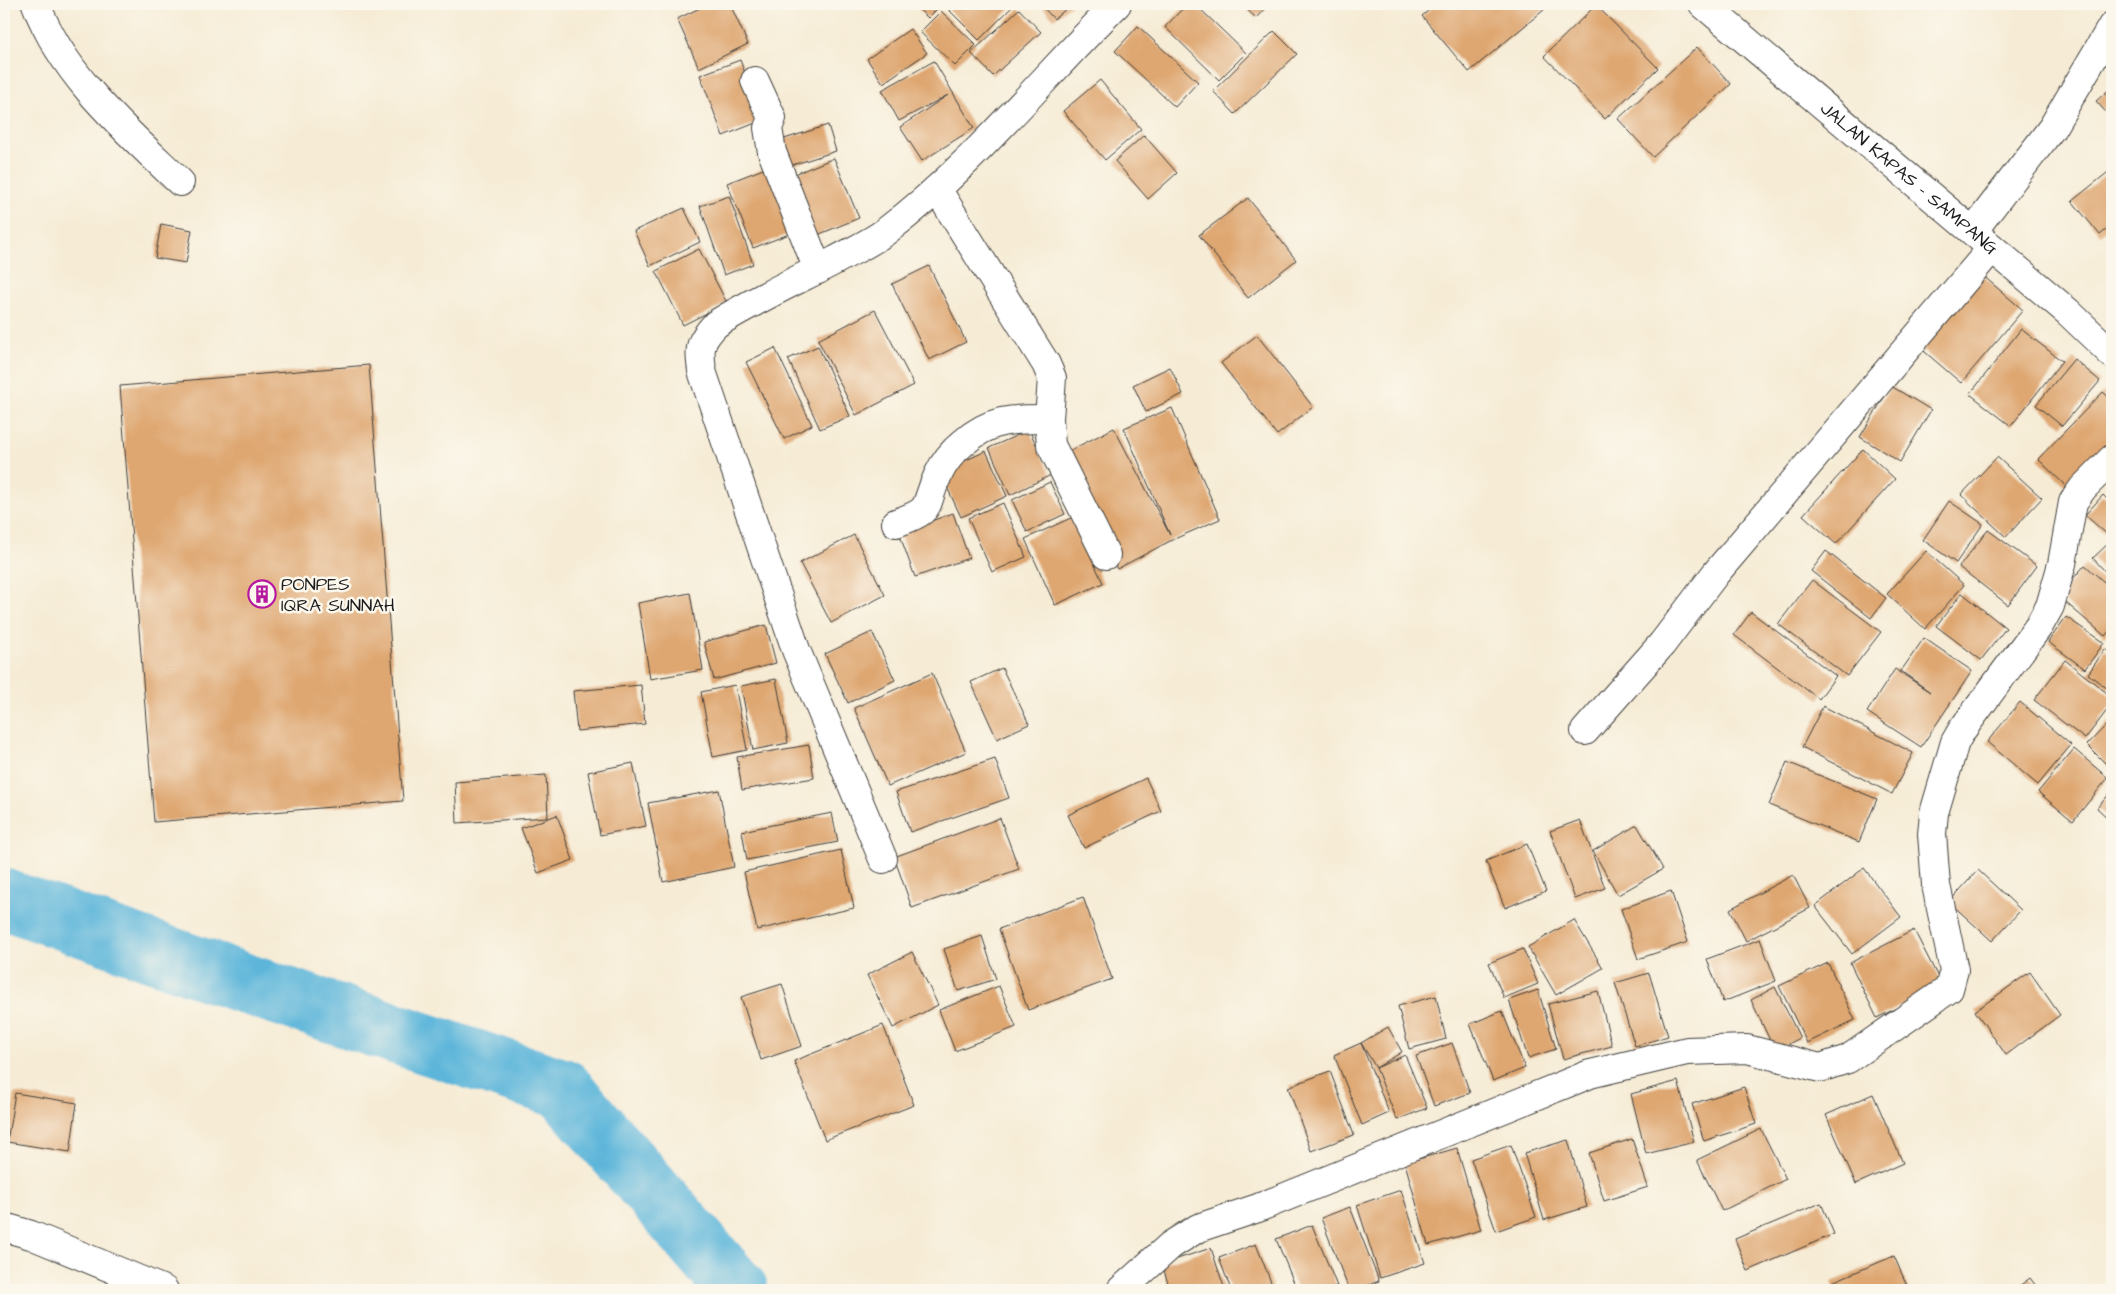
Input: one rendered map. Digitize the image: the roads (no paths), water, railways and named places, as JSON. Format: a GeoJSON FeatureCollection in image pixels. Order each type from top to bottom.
{"type":"FeatureCollection","features":[{"type":"Feature","properties":{"kind":"street"},"geometry":{"type":"LineString","coordinates":[[36,4],[45,28],[65,61],[124,128],[180,182]]}},
{"type":"Feature","properties":{"kind":"street","name":"JALAN KAPAS - SAMPANG"},"geometry":{"type":"LineString","coordinates":[[1703,4],[2068,312],[2112,354]]}},
{"type":"Feature","properties":{"kind":"street"},"geometry":{"type":"LineString","coordinates":[[883,859],[796,650],[702,371],[699,350],[706,335],[716,324],[883,233],[937,189],[994,134],[1103,9]]}},
{"type":"Feature","properties":{"kind":"street"},"geometry":{"type":"LineString","coordinates":[[1585,731],[1662,644],[1716,573],[1983,240],[2112,26]]}},
{"type":"Feature","properties":{"kind":"street"},"geometry":{"type":"LineString","coordinates":[[755,81],[772,118],[768,128],[772,152],[818,270]]}},
{"type":"Feature","properties":{"kind":"street"},"geometry":{"type":"LineString","coordinates":[[937,189],[1046,364],[1052,378],[1049,419],[1051,445],[1106,555]]}},
{"type":"Feature","properties":{"kind":"street"},"geometry":{"type":"LineString","coordinates":[[896,523],[914,517],[926,509],[937,476],[949,454],[977,430],[1001,421],[1049,419]]}},
{"type":"Feature","properties":{"kind":"street"},"geometry":{"type":"LineString","coordinates":[[1122,1290],[1171,1245],[1198,1228],[1258,1208],[1590,1074],[1687,1051],[1747,1049],[1820,1068],[1848,1059],[1949,989],[1954,970],[1936,885],[1932,834],[1934,813],[1955,742],[2039,626],[2050,606],[2062,564],[2073,502],[2083,488],[2112,459]]}},
{"type":"Feature","properties":{"kind":"street"},"geometry":{"type":"LineString","coordinates":[[4,1227],[31,1235],[164,1290]]}},
{"type":"Feature","properties":{"kind":"waterway"},"geometry":{"type":"LineString","coordinates":[[4,899],[249,985],[563,1089],[738,1290]]}},
{"type":"Feature","properties":{"kind":"place","name":"PONPES IQRA SUNNAH"},"geometry":{"type":"Point","coordinates":[262,594]}}]}
